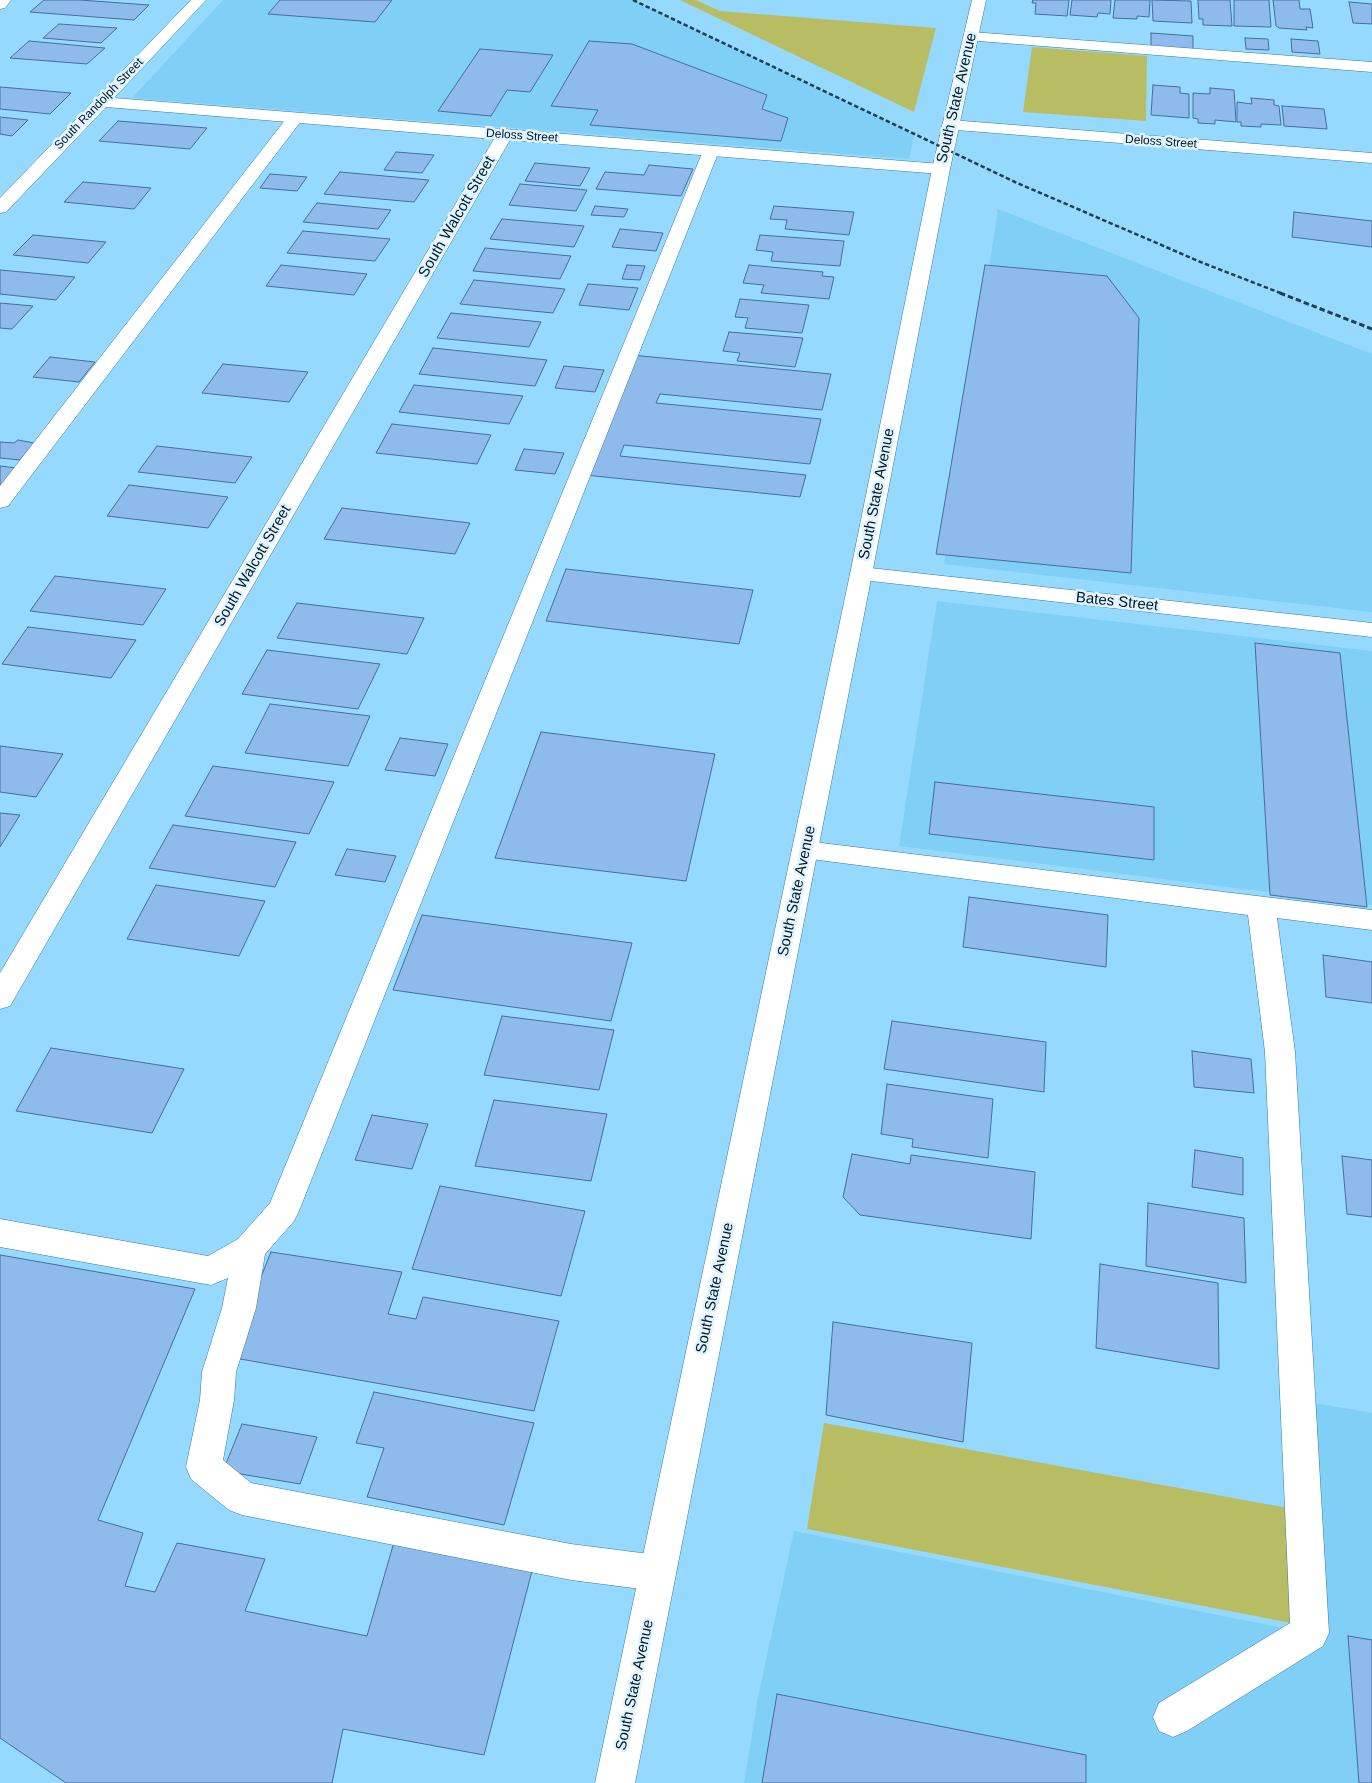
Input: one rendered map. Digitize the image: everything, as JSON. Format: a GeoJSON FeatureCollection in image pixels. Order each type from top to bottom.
{"type":"FeatureCollection","features":[{"type":"Feature","properties":{"kind":"street"},"geometry":{"type":"LineString","coordinates":[[0,4],[4,0]]}},
{"type":"Feature","properties":{"kind":"street","name":"South Randolph Street"},"geometry":{"type":"LineString","coordinates":[[0,208],[199,0]]}},
{"type":"Feature","properties":{"kind":"street","name":"South State Avenue"},"geometry":{"type":"LineString","coordinates":[[615,1783],[861,574],[941,169],[979,0]]}},
{"type":"Feature","properties":{"kind":"street"},"geometry":{"type":"LineString","coordinates":[[970,37],[1372,66]]}},
{"type":"Feature","properties":{"kind":"street","name":"Deloss Street"},"geometry":{"type":"LineString","coordinates":[[102,101],[125,105],[941,169]]}},
{"type":"Feature","properties":{"kind":"street"},"geometry":{"type":"LineString","coordinates":[[0,501],[295,118]]}},
{"type":"Feature","properties":{"kind":"street","name":"Deloss Street"},"geometry":{"type":"LineString","coordinates":[[950,125],[1372,158]]}},
{"type":"Feature","properties":{"kind":"street","name":"South Walcott Street"},"geometry":{"type":"LineString","coordinates":[[0,998],[505,135]]}},
{"type":"Feature","properties":{"kind":"street"},"geometry":{"type":"LineString","coordinates":[[0,1233],[211,1271],[250,1249],[283,1211],[711,151]]}},
{"type":"Feature","properties":{"kind":"street","name":"Bates Street"},"geometry":{"type":"LineString","coordinates":[[861,574],[1372,630]]}},
{"type":"Feature","properties":{"kind":"street"},"geometry":{"type":"LineString","coordinates":[[805,850],[1372,920]]}},
{"type":"Feature","properties":{"kind":"street"},"geometry":{"type":"LineString","coordinates":[[1173,1717],[1310,1634],[1280,1052],[1261,906]]}},
{"type":"Feature","properties":{"kind":"street"},"geometry":{"type":"LineString","coordinates":[[250,1249],[239,1308],[219,1372],[217,1400],[204,1467],[242,1498],[571,1562],[657,1573]]}},
{"type":"Feature","properties":{"kind":"shaded area"},"geometry":{"type":"Polygon","coordinates":[[[223,0],[633,0],[914,135],[909,159],[132,98],[223,0]]]}},
{"type":"Feature","properties":{"kind":"shaded area"},"geometry":{"type":"Polygon","coordinates":[[[998,209],[1372,354],[1372,612],[944,564],[998,209]]]}},
{"type":"Feature","properties":{"kind":"shaded area"},"geometry":{"type":"Polygon","coordinates":[[[937,601],[1372,651],[1372,905],[899,846],[937,601]]]}},
{"type":"Feature","properties":{"kind":"shaded area"},"geometry":{"type":"Polygon","coordinates":[[[1298,1400],[1372,1413],[1372,1783],[744,1783],[758,1697],[794,1531],[1309,1633],[1298,1400]]]}},
{"type":"Feature","properties":{"kind":"green space"},"geometry":{"type":"Polygon","coordinates":[[[680,0],[696,0],[720,11],[936,28],[914,112],[680,0]]]}},
{"type":"Feature","properties":{"kind":"green space"},"geometry":{"type":"Polygon","coordinates":[[[1032,47],[1147,56],[1146,121],[1023,112],[1032,47]]]}},
{"type":"Feature","properties":{"kind":"green space"},"geometry":{"type":"Polygon","coordinates":[[[824,1423],[1288,1508],[1291,1623],[807,1529],[824,1423]]]}},
{"type":"Feature","properties":{"kind":"building"},"geometry":{"type":"Polygon","coordinates":[[[44,0],[80,0],[149,5],[134,20],[30,12],[44,0]]]}},
{"type":"Feature","properties":{"kind":"building"},"geometry":{"type":"Polygon","coordinates":[[[280,0],[392,0],[375,22],[268,14],[280,0]]]}},
{"type":"Feature","properties":{"kind":"building"},"geometry":{"type":"Polygon","coordinates":[[[1033,0],[1069,0],[1067,16],[1035,14],[1036,3],[1032,3],[1033,0]]]}},
{"type":"Feature","properties":{"kind":"building"},"geometry":{"type":"Polygon","coordinates":[[[1072,0],[1111,0],[1110,14],[1098,13],[1097,17],[1070,15],[1072,0]]]}},
{"type":"Feature","properties":{"kind":"building"},"geometry":{"type":"Polygon","coordinates":[[[1115,0],[1150,0],[1149,17],[1137,16],[1137,19],[1113,18],[1115,0]]]}},
{"type":"Feature","properties":{"kind":"building"},"geometry":{"type":"Polygon","coordinates":[[[1152,0],[1191,1],[1192,23],[1153,21],[1152,0]]]}},
{"type":"Feature","properties":{"kind":"building"},"geometry":{"type":"Polygon","coordinates":[[[1198,0],[1230,0],[1232,26],[1203,25],[1203,19],[1199,19],[1198,0]]]}},
{"type":"Feature","properties":{"kind":"building"},"geometry":{"type":"Polygon","coordinates":[[[1234,0],[1269,0],[1271,27],[1234,26],[1234,0]]]}},
{"type":"Feature","properties":{"kind":"building"},"geometry":{"type":"Polygon","coordinates":[[[1273,0],[1299,0],[1300,9],[1310,9],[1313,28],[1306,27],[1307,30],[1279,28],[1276,26],[1273,0]]]}},
{"type":"Feature","properties":{"kind":"building"},"geometry":{"type":"Polygon","coordinates":[[[1349,2],[1372,4],[1372,24],[1353,23],[1349,2]]]}},
{"type":"Feature","properties":{"kind":"building"},"geometry":{"type":"Polygon","coordinates":[[[59,24],[117,28],[101,43],[43,38],[59,24]]]}},
{"type":"Feature","properties":{"kind":"building"},"geometry":{"type":"Polygon","coordinates":[[[1151,33],[1193,36],[1193,50],[1151,47],[1151,33]]]}},
{"type":"Feature","properties":{"kind":"building"},"geometry":{"type":"Polygon","coordinates":[[[1245,38],[1268,39],[1269,50],[1246,49],[1245,38]]]}},
{"type":"Feature","properties":{"kind":"building"},"geometry":{"type":"Polygon","coordinates":[[[1291,39],[1318,41],[1320,54],[1292,52],[1291,39]]]}},
{"type":"Feature","properties":{"kind":"building"},"geometry":{"type":"Polygon","coordinates":[[[29,41],[105,48],[87,64],[10,58],[29,41]]]}},
{"type":"Feature","properties":{"kind":"building"},"geometry":{"type":"Polygon","coordinates":[[[589,41],[632,44],[767,95],[762,109],[788,118],[781,141],[590,125],[598,110],[551,106],[589,41]]]}},
{"type":"Feature","properties":{"kind":"building"},"geometry":{"type":"Polygon","coordinates":[[[480,49],[553,55],[530,92],[507,90],[491,116],[438,111],[480,49]]]}},
{"type":"Feature","properties":{"kind":"building"},"geometry":{"type":"Polygon","coordinates":[[[1153,85],[1180,87],[1180,93],[1189,94],[1189,118],[1151,115],[1153,85]]]}},
{"type":"Feature","properties":{"kind":"building"},"geometry":{"type":"Polygon","coordinates":[[[0,87],[71,93],[50,114],[0,109],[0,87]]]}},
{"type":"Feature","properties":{"kind":"building"},"geometry":{"type":"Polygon","coordinates":[[[1210,88],[1234,90],[1236,122],[1215,120],[1215,124],[1198,123],[1198,119],[1193,118],[1193,93],[1210,94],[1210,88]]]}},
{"type":"Feature","properties":{"kind":"building"},"geometry":{"type":"Polygon","coordinates":[[[1251,98],[1274,100],[1274,105],[1279,106],[1281,125],[1241,126],[1241,122],[1237,122],[1237,102],[1252,104],[1251,98]]]}},
{"type":"Feature","properties":{"kind":"building"},"geometry":{"type":"Polygon","coordinates":[[[1282,106],[1324,109],[1327,129],[1284,126],[1282,106]]]}},
{"type":"Feature","properties":{"kind":"building"},"geometry":{"type":"Polygon","coordinates":[[[0,117],[28,120],[12,136],[0,134],[0,117]]]}},
{"type":"Feature","properties":{"kind":"building"},"geometry":{"type":"Polygon","coordinates":[[[118,121],[207,128],[190,149],[99,141],[118,121]]]}},
{"type":"Feature","properties":{"kind":"building"},"geometry":{"type":"Polygon","coordinates":[[[396,152],[434,155],[422,173],[384,170],[396,152]]]}},
{"type":"Feature","properties":{"kind":"building"},"geometry":{"type":"Polygon","coordinates":[[[535,163],[590,168],[580,186],[525,181],[535,163]]]}},
{"type":"Feature","properties":{"kind":"building"},"geometry":{"type":"Polygon","coordinates":[[[649,165],[693,169],[681,196],[596,189],[605,172],[644,175],[649,165]]]}},
{"type":"Feature","properties":{"kind":"building"},"geometry":{"type":"Polygon","coordinates":[[[340,172],[429,180],[414,202],[324,194],[340,172]]]}},
{"type":"Feature","properties":{"kind":"building"},"geometry":{"type":"Polygon","coordinates":[[[270,174],[307,177],[297,191],[260,188],[270,174]]]}},
{"type":"Feature","properties":{"kind":"building"},"geometry":{"type":"Polygon","coordinates":[[[83,182],[151,188],[134,209],[64,202],[83,182]]]}},
{"type":"Feature","properties":{"kind":"building"},"geometry":{"type":"Polygon","coordinates":[[[520,184],[587,190],[576,211],[509,205],[520,184]]]}},
{"type":"Feature","properties":{"kind":"building"},"geometry":{"type":"Polygon","coordinates":[[[317,203],[391,210],[378,229],[303,222],[317,203]]]}},
{"type":"Feature","properties":{"kind":"building"},"geometry":{"type":"Polygon","coordinates":[[[595,206],[628,209],[624,217],[591,215],[595,206]]]}},
{"type":"Feature","properties":{"kind":"building"},"geometry":{"type":"Polygon","coordinates":[[[774,206],[854,212],[849,235],[785,229],[787,220],[770,219],[774,206]]]}},
{"type":"Feature","properties":{"kind":"building"},"geometry":{"type":"Polygon","coordinates":[[[1294,212],[1372,221],[1372,247],[1292,237],[1294,212]]]}},
{"type":"Feature","properties":{"kind":"building"},"geometry":{"type":"Polygon","coordinates":[[[502,219],[584,226],[574,247],[490,239],[502,219]]]}},
{"type":"Feature","properties":{"kind":"building"},"geometry":{"type":"Polygon","coordinates":[[[620,229],[663,233],[656,251],[612,247],[620,229]]]}},
{"type":"Feature","properties":{"kind":"building"},"geometry":{"type":"Polygon","coordinates":[[[303,231],[390,239],[375,261],[287,253],[303,231]]]}},
{"type":"Feature","properties":{"kind":"building"},"geometry":{"type":"Polygon","coordinates":[[[33,235],[106,242],[88,263],[13,255],[33,235]]]}},
{"type":"Feature","properties":{"kind":"building"},"geometry":{"type":"Polygon","coordinates":[[[760,235],[844,241],[840,266],[771,261],[773,252],[756,250],[760,235]]]}},
{"type":"Feature","properties":{"kind":"building"},"geometry":{"type":"Polygon","coordinates":[[[485,248],[571,256],[560,279],[473,271],[485,248]]]}},
{"type":"Feature","properties":{"kind":"building"},"geometry":{"type":"Polygon","coordinates":[[[281,265],[367,274],[354,295],[266,286],[281,265]]]}},
{"type":"Feature","properties":{"kind":"building"},"geometry":{"type":"Polygon","coordinates":[[[627,265],[645,266],[640,280],[622,279],[627,265]]]}},
{"type":"Feature","properties":{"kind":"building"},"geometry":{"type":"Polygon","coordinates":[[[749,265],[823,272],[822,276],[834,277],[829,299],[761,293],[764,285],[743,283],[749,265]]]}},
{"type":"Feature","properties":{"kind":"building"},"geometry":{"type":"Polygon","coordinates":[[[985,265],[1107,276],[1139,318],[1131,573],[936,554],[985,265]]]}},
{"type":"Feature","properties":{"kind":"building"},"geometry":{"type":"Polygon","coordinates":[[[0,270],[75,277],[56,300],[0,294],[0,270]]]}},
{"type":"Feature","properties":{"kind":"building"},"geometry":{"type":"Polygon","coordinates":[[[474,280],[565,289],[553,313],[460,304],[474,280]]]}},
{"type":"Feature","properties":{"kind":"building"},"geometry":{"type":"Polygon","coordinates":[[[588,284],[638,288],[629,310],[579,305],[588,284]]]}},
{"type":"Feature","properties":{"kind":"building"},"geometry":{"type":"Polygon","coordinates":[[[740,299],[809,305],[802,333],[745,328],[748,318],[735,317],[740,299]]]}},
{"type":"Feature","properties":{"kind":"building"},"geometry":{"type":"Polygon","coordinates":[[[0,303],[33,306],[12,329],[0,328],[0,303]]]}},
{"type":"Feature","properties":{"kind":"building"},"geometry":{"type":"Polygon","coordinates":[[[451,313],[541,322],[529,347],[437,338],[451,313]]]}},
{"type":"Feature","properties":{"kind":"building"},"geometry":{"type":"Polygon","coordinates":[[[729,332],[803,338],[795,367],[737,361],[740,353],[723,351],[729,332]]]}},
{"type":"Feature","properties":{"kind":"building"},"geometry":{"type":"Polygon","coordinates":[[[433,348],[547,360],[535,386],[419,374],[433,348]]]}},
{"type":"Feature","properties":{"kind":"building"},"geometry":{"type":"Polygon","coordinates":[[[631,355],[831,374],[822,410],[660,394],[656,403],[821,419],[810,464],[624,445],[620,456],[806,475],[800,497],[585,475],[631,355]]]}},
{"type":"Feature","properties":{"kind":"building"},"geometry":{"type":"Polygon","coordinates":[[[50,357],[95,362],[79,382],[33,377],[50,357]]]}},
{"type":"Feature","properties":{"kind":"building"},"geometry":{"type":"Polygon","coordinates":[[[223,364],[308,372],[289,402],[202,393],[223,364]]]}},
{"type":"Feature","properties":{"kind":"building"},"geometry":{"type":"Polygon","coordinates":[[[564,366],[604,370],[595,392],[555,388],[564,366]]]}},
{"type":"Feature","properties":{"kind":"building"},"geometry":{"type":"Polygon","coordinates":[[[414,385],[523,396],[509,424],[399,412],[414,385]]]}},
{"type":"Feature","properties":{"kind":"building"},"geometry":{"type":"Polygon","coordinates":[[[392,424],[491,435],[477,464],[376,453],[392,424]]]}},
{"type":"Feature","properties":{"kind":"building"},"geometry":{"type":"Polygon","coordinates":[[[18,440],[34,443],[20,460],[0,458],[0,442],[14,443],[18,440]]]}},
{"type":"Feature","properties":{"kind":"building"},"geometry":{"type":"Polygon","coordinates":[[[157,446],[252,457],[235,483],[138,472],[157,446]]]}},
{"type":"Feature","properties":{"kind":"building"},"geometry":{"type":"Polygon","coordinates":[[[524,449],[564,453],[555,474],[515,470],[524,449]]]}},
{"type":"Feature","properties":{"kind":"building"},"geometry":{"type":"Polygon","coordinates":[[[0,466],[17,468],[0,489],[0,466]]]}},
{"type":"Feature","properties":{"kind":"building"},"geometry":{"type":"Polygon","coordinates":[[[129,485],[228,497],[208,528],[107,516],[129,485]]]}},
{"type":"Feature","properties":{"kind":"building"},"geometry":{"type":"Polygon","coordinates":[[[342,508],[470,523],[455,554],[324,539],[342,508]]]}},
{"type":"Feature","properties":{"kind":"building"},"geometry":{"type":"Polygon","coordinates":[[[566,569],[753,590],[739,644],[546,621],[566,569]]]}},
{"type":"Feature","properties":{"kind":"building"},"geometry":{"type":"Polygon","coordinates":[[[55,576],[166,589],[143,625],[30,611],[55,576]]]}},
{"type":"Feature","properties":{"kind":"building"},"geometry":{"type":"Polygon","coordinates":[[[297,603],[424,618],[407,654],[277,638],[297,603]]]}},
{"type":"Feature","properties":{"kind":"building"},"geometry":{"type":"Polygon","coordinates":[[[28,627],[136,640],[111,678],[2,664],[28,627]]]}},
{"type":"Feature","properties":{"kind":"building"},"geometry":{"type":"Polygon","coordinates":[[[1255,643],[1340,653],[1367,907],[1270,895],[1255,643]]]}},
{"type":"Feature","properties":{"kind":"building"},"geometry":{"type":"Polygon","coordinates":[[[267,650],[380,664],[358,709],[242,694],[267,650]]]}},
{"type":"Feature","properties":{"kind":"building"},"geometry":{"type":"Polygon","coordinates":[[[270,704],[370,716],[348,766],[245,753],[270,704]]]}},
{"type":"Feature","properties":{"kind":"building"},"geometry":{"type":"Polygon","coordinates":[[[541,732],[715,754],[686,881],[495,858],[541,732]]]}},
{"type":"Feature","properties":{"kind":"building"},"geometry":{"type":"Polygon","coordinates":[[[400,738],[448,744],[435,776],[385,770],[400,738]]]}},
{"type":"Feature","properties":{"kind":"building"},"geometry":{"type":"Polygon","coordinates":[[[0,746],[63,754],[36,797],[0,792],[0,746]]]}},
{"type":"Feature","properties":{"kind":"building"},"geometry":{"type":"Polygon","coordinates":[[[213,766],[334,782],[309,834],[185,816],[213,766]]]}},
{"type":"Feature","properties":{"kind":"building"},"geometry":{"type":"Polygon","coordinates":[[[935,782],[1154,807],[1154,860],[929,834],[935,782]]]}},
{"type":"Feature","properties":{"kind":"building"},"geometry":{"type":"Polygon","coordinates":[[[0,813],[20,815],[0,847],[0,813]]]}},
{"type":"Feature","properties":{"kind":"building"},"geometry":{"type":"Polygon","coordinates":[[[173,825],[296,842],[275,887],[149,868],[173,825]]]}},
{"type":"Feature","properties":{"kind":"building"},"geometry":{"type":"Polygon","coordinates":[[[347,849],[396,856],[385,882],[335,875],[347,849]]]}},
{"type":"Feature","properties":{"kind":"building"},"geometry":{"type":"Polygon","coordinates":[[[156,885],[265,901],[239,956],[127,939],[156,885]]]}},
{"type":"Feature","properties":{"kind":"building"},"geometry":{"type":"Polygon","coordinates":[[[969,897],[1108,915],[1106,967],[963,947],[969,897]]]}},
{"type":"Feature","properties":{"kind":"building"},"geometry":{"type":"Polygon","coordinates":[[[422,915],[632,943],[611,1021],[393,990],[422,915]]]}},
{"type":"Feature","properties":{"kind":"building"},"geometry":{"type":"Polygon","coordinates":[[[1323,955],[1372,962],[1372,1003],[1326,997],[1323,955]]]}},
{"type":"Feature","properties":{"kind":"building"},"geometry":{"type":"Polygon","coordinates":[[[502,1016],[614,1030],[599,1090],[484,1075],[502,1016]]]}},
{"type":"Feature","properties":{"kind":"building"},"geometry":{"type":"Polygon","coordinates":[[[892,1021],[1046,1042],[1044,1092],[884,1069],[892,1021]]]}},
{"type":"Feature","properties":{"kind":"building"},"geometry":{"type":"Polygon","coordinates":[[[51,1048],[184,1069],[152,1133],[16,1111],[51,1048]]]}},
{"type":"Feature","properties":{"kind":"building"},"geometry":{"type":"Polygon","coordinates":[[[1192,1051],[1251,1059],[1254,1093],[1194,1087],[1192,1051]]]}},
{"type":"Feature","properties":{"kind":"building"},"geometry":{"type":"Polygon","coordinates":[[[887,1084],[993,1099],[988,1158],[912,1147],[913,1139],[881,1134],[887,1084]]]}},
{"type":"Feature","properties":{"kind":"building"},"geometry":{"type":"Polygon","coordinates":[[[494,1100],[607,1114],[591,1181],[475,1166],[494,1100]]]}},
{"type":"Feature","properties":{"kind":"building"},"geometry":{"type":"Polygon","coordinates":[[[372,1115],[428,1124],[412,1169],[355,1160],[372,1115]]]}},
{"type":"Feature","properties":{"kind":"building"},"geometry":{"type":"Polygon","coordinates":[[[1195,1150],[1243,1158],[1243,1195],[1192,1187],[1195,1150]]]}},
{"type":"Feature","properties":{"kind":"building"},"geometry":{"type":"Polygon","coordinates":[[[852,1154],[910,1164],[911,1155],[1035,1172],[1031,1239],[860,1215],[843,1197],[852,1154]]]}},
{"type":"Feature","properties":{"kind":"building"},"geometry":{"type":"Polygon","coordinates":[[[1342,1156],[1372,1160],[1372,1217],[1347,1214],[1342,1156]]]}},
{"type":"Feature","properties":{"kind":"building"},"geometry":{"type":"Polygon","coordinates":[[[440,1186],[585,1211],[561,1296],[412,1269],[440,1186]]]}},
{"type":"Feature","properties":{"kind":"building"},"geometry":{"type":"Polygon","coordinates":[[[1148,1203],[1244,1218],[1246,1283],[1146,1266],[1148,1203]]]}},
{"type":"Feature","properties":{"kind":"building"},"geometry":{"type":"Polygon","coordinates":[[[271,1252],[402,1272],[388,1314],[416,1319],[423,1297],[559,1321],[534,1411],[229,1357],[271,1252]]]}},
{"type":"Feature","properties":{"kind":"building"},"geometry":{"type":"Polygon","coordinates":[[[0,1255],[195,1289],[98,1520],[143,1533],[125,1586],[155,1592],[177,1543],[265,1559],[245,1611],[367,1636],[394,1542],[532,1571],[484,1755],[343,1729],[332,1783],[66,1783],[0,1738],[0,1255]]]}},
{"type":"Feature","properties":{"kind":"building"},"geometry":{"type":"Polygon","coordinates":[[[1100,1264],[1218,1283],[1219,1369],[1096,1348],[1100,1264]]]}},
{"type":"Feature","properties":{"kind":"building"},"geometry":{"type":"Polygon","coordinates":[[[833,1322],[972,1343],[963,1442],[826,1415],[833,1322]]]}},
{"type":"Feature","properties":{"kind":"building"},"geometry":{"type":"Polygon","coordinates":[[[374,1392],[534,1423],[504,1525],[367,1497],[384,1448],[356,1443],[374,1392]]]}},
{"type":"Feature","properties":{"kind":"building"},"geometry":{"type":"Polygon","coordinates":[[[242,1424],[317,1437],[300,1484],[223,1471],[242,1424]]]}},
{"type":"Feature","properties":{"kind":"building"},"geometry":{"type":"Polygon","coordinates":[[[1348,1636],[1372,1640],[1372,1783],[1359,1783],[1348,1636]]]}},
{"type":"Feature","properties":{"kind":"building"},"geometry":{"type":"Polygon","coordinates":[[[777,1694],[1086,1755],[1086,1783],[762,1783],[777,1694]]]}},
{"type":"Feature","properties":{"kind":"railway"},"geometry":{"type":"LineString","coordinates":[[633,0],[1015,182],[1203,263],[1283,294]]}},
{"type":"Feature","properties":{"kind":"railway"},"geometry":{"type":"LineString","coordinates":[[1280,293],[1372,329]]}}]}
